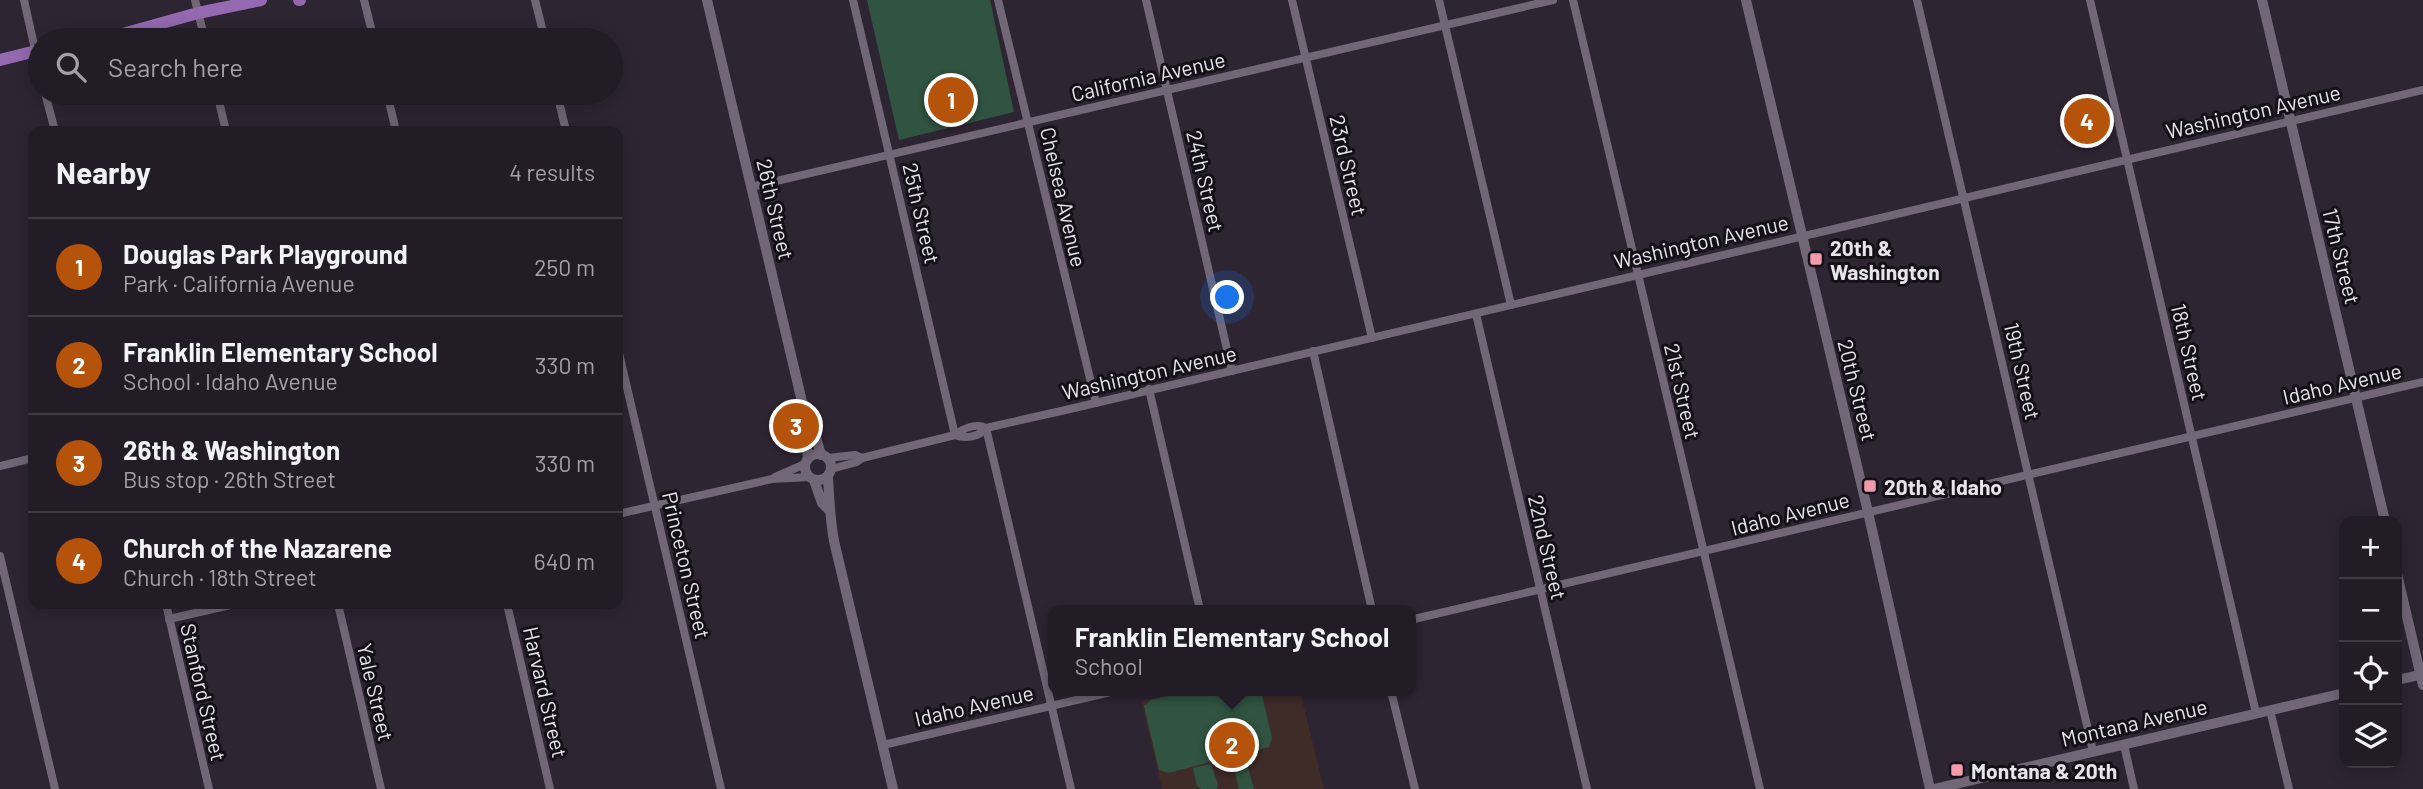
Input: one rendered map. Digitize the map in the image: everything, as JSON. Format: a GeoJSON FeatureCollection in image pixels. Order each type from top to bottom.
{"type":"FeatureCollection","features":[{"type":"Feature","properties":{"kind":"main road"},"geometry":{"type":"LineString","coordinates":[[136,28],[197,6],[261,0]]}},
{"type":"Feature","properties":{"kind":"main road"},"geometry":{"type":"LineString","coordinates":[[0,60],[28,54]]}},
{"type":"Feature","properties":{"kind":"street"},"geometry":{"type":"LineString","coordinates":[[24,0],[32,28]]}},
{"type":"Feature","properties":{"kind":"street"},"geometry":{"type":"LineString","coordinates":[[364,0],[371,28]]}},
{"type":"Feature","properties":{"kind":"street"},"geometry":{"type":"LineString","coordinates":[[536,0],[542,28]]}},
{"type":"Feature","properties":{"kind":"street","name":"26th Street"},"geometry":{"type":"LineString","coordinates":[[707,0],[808,427],[805,432],[806,461]]}},
{"type":"Feature","properties":{"kind":"street","name":"25th Street"},"geometry":{"type":"LineString","coordinates":[[853,0],[955,435]]}},
{"type":"Feature","properties":{"kind":"street","name":"Chelsea Avenue"},"geometry":{"type":"LineString","coordinates":[[998,0],[1096,403]]}},
{"type":"Feature","properties":{"kind":"street","name":"24th Street"},"geometry":{"type":"LineString","coordinates":[[1146,0],[1232,371]]}},
{"type":"Feature","properties":{"kind":"street","name":"23rd Street"},"geometry":{"type":"LineString","coordinates":[[1292,0],[1371,338]]}},
{"type":"Feature","properties":{"kind":"street"},"geometry":{"type":"LineString","coordinates":[[1439,0],[1511,305]]}},
{"type":"Feature","properties":{"kind":"street","name":"California Avenue"},"geometry":{"type":"LineString","coordinates":[[751,187],[1553,0]]}},
{"type":"Feature","properties":{"kind":"street","name":"21st Street"},"geometry":{"type":"LineString","coordinates":[[1573,0],[1760,789]]}},
{"type":"Feature","properties":{"kind":"street","name":"20th Street"},"geometry":{"type":"LineString","coordinates":[[1746,0],[1932,789]]}},
{"type":"Feature","properties":{"kind":"street","name":"19th Street"},"geometry":{"type":"LineString","coordinates":[[1917,0],[2094,751]]}},
{"type":"Feature","properties":{"kind":"street","name":"18th Street"},"geometry":{"type":"LineString","coordinates":[[2090,0],[2256,713]]}},
{"type":"Feature","properties":{"kind":"street","name":"17th Street"},"geometry":{"type":"LineString","coordinates":[[2262,0],[2384,516]]}},
{"type":"Feature","properties":{"kind":"street"},"geometry":{"type":"LineString","coordinates":[[197,6],[202,28]]}},
{"type":"Feature","properties":{"kind":"street","name":"Washington Avenue"},"geometry":{"type":"LineString","coordinates":[[824,456],[862,457],[955,435],[980,425],[986,428],[1096,403],[2423,90]]}},
{"type":"Feature","properties":{"kind":"street"},"geometry":{"type":"LineString","coordinates":[[49,105],[54,126]]}},
{"type":"Feature","properties":{"kind":"street"},"geometry":{"type":"LineString","coordinates":[[220,105],[225,126]]}},
{"type":"Feature","properties":{"kind":"street"},"geometry":{"type":"LineString","coordinates":[[390,105],[395,126]]}},
{"type":"Feature","properties":{"kind":"street"},"geometry":{"type":"LineString","coordinates":[[560,105],[565,126]]}},
{"type":"Feature","properties":{"kind":"street","name":"22nd Street"},"geometry":{"type":"LineString","coordinates":[[1476,314],[1587,789]]}},
{"type":"Feature","properties":{"kind":"street"},"geometry":{"type":"LineString","coordinates":[[1313,351],[1371,605]]}},
{"type":"Feature","properties":{"kind":"street","name":"Princeton Street"},"geometry":{"type":"LineString","coordinates":[[623,371],[722,789]]}},
{"type":"Feature","properties":{"kind":"street","name":"Idaho Avenue"},"geometry":{"type":"LineString","coordinates":[[1416,619],[2423,382]]}},
{"type":"Feature","properties":{"kind":"street"},"geometry":{"type":"LineString","coordinates":[[1149,390],[1199,605]]}},
{"type":"Feature","properties":{"kind":"street","name":"26th Street"},"geometry":{"type":"LineString","coordinates":[[808,427],[814,430],[824,456]]}},
{"type":"Feature","properties":{"kind":"street"},"geometry":{"type":"LineString","coordinates":[[986,428],[1048,692]]}},
{"type":"Feature","properties":{"kind":"street"},"geometry":{"type":"LineString","coordinates":[[772,478],[814,455],[824,456],[829,473],[829,510],[893,789]]}},
{"type":"Feature","properties":{"kind":"street","name":"Washington Avenue"},"geometry":{"type":"LineString","coordinates":[[829,473],[857,462],[862,457]]}},
{"type":"Feature","properties":{"kind":"street"},"geometry":{"type":"LineString","coordinates":[[0,466],[28,459]]}},
{"type":"Feature","properties":{"kind":"street"},"geometry":{"type":"LineString","coordinates":[[806,461],[805,471],[812,478],[822,503],[829,510]]}},
{"type":"Feature","properties":{"kind":"street"},"geometry":{"type":"LineString","coordinates":[[623,513],[772,478],[820,480],[829,473]]}},
{"type":"Feature","properties":{"kind":"street"},"geometry":{"type":"LineString","coordinates":[[0,556],[55,789]]}},
{"type":"Feature","properties":{"kind":"street"},"geometry":{"type":"LineString","coordinates":[[2398,579],[2422,678],[2402,680]]}},
{"type":"Feature","properties":{"kind":"street","name":"Stanford Street"},"geometry":{"type":"LineString","coordinates":[[167,609],[209,789]]}},
{"type":"Feature","properties":{"kind":"street"},"geometry":{"type":"LineString","coordinates":[[169,619],[213,609]]}},
{"type":"Feature","properties":{"kind":"street","name":"Yale Street"},"geometry":{"type":"LineString","coordinates":[[339,609],[381,789]]}},
{"type":"Feature","properties":{"kind":"street","name":"Harvard Street"},"geometry":{"type":"LineString","coordinates":[[508,609],[550,789]]}},
{"type":"Feature","properties":{"kind":"street","name":"Montana Avenue"},"geometry":{"type":"LineString","coordinates":[[1932,789],[1980,784],[2094,751],[2339,694]]}},
{"type":"Feature","properties":{"kind":"street"},"geometry":{"type":"LineString","coordinates":[[1049,696],[1071,789]]}},
{"type":"Feature","properties":{"kind":"street","name":"Idaho Avenue"},"geometry":{"type":"LineString","coordinates":[[883,745],[1092,696]]}},
{"type":"Feature","properties":{"kind":"street"},"geometry":{"type":"LineString","coordinates":[[1392,696],[1415,789]]}},
{"type":"Feature","properties":{"kind":"street"},"geometry":{"type":"LineString","coordinates":[[2270,710],[2289,789]]}},
{"type":"Feature","properties":{"kind":"street"},"geometry":{"type":"LineString","coordinates":[[2124,745],[2134,789]]}},
{"type":"Feature","properties":{"kind":"shaded area"},"geometry":{"type":"Polygon","coordinates":[[[1164,696],[1301,696],[1324,789],[1162,789],[1141,701],[1164,696]]]}},
{"type":"Feature","properties":{"kind":"green space"},"geometry":{"type":"Polygon","coordinates":[[[867,0],[990,0],[1014,112],[899,140],[867,0]]]}},
{"type":"Feature","properties":{"kind":"green space"},"geometry":{"type":"Polygon","coordinates":[[[1169,696],[1262,696],[1272,738],[1269,747],[1168,773],[1159,770],[1144,706],[1151,700],[1169,696]]]}},
{"type":"Feature","properties":{"kind":"green space"},"geometry":{"type":"Polygon","coordinates":[[[1246,760],[1254,789],[1239,789],[1233,763],[1246,760]]]}},
{"type":"Feature","properties":{"kind":"green space"},"geometry":{"type":"Polygon","coordinates":[[[1211,764],[1218,784],[1217,789],[1201,789],[1197,786],[1193,768],[1211,764]]]}},
{"type":"Feature","properties":{"kind":"place","name":"Douglas Park Playground"},"geometry":{"type":"Point","coordinates":[951,100]}},
{"type":"Feature","properties":{"kind":"place","name":"Church of the Nazarene"},"geometry":{"type":"Point","coordinates":[2087,121]}},
{"type":"Feature","properties":{"kind":"place","name":"20th & Washington"},"geometry":{"type":"Point","coordinates":[1816,259]}},
{"type":"Feature","properties":{"kind":"place","name":"26th & Washington"},"geometry":{"type":"Point","coordinates":[796,426]}},
{"type":"Feature","properties":{"kind":"place","name":"20th & Idaho"},"geometry":{"type":"Point","coordinates":[1870,486]}},
{"type":"Feature","properties":{"kind":"place","name":"Franklin Elementary School"},"geometry":{"type":"Point","coordinates":[1232,745]}},
{"type":"Feature","properties":{"kind":"place","name":"Montana & 20th"},"geometry":{"type":"Point","coordinates":[1957,770]}}]}
